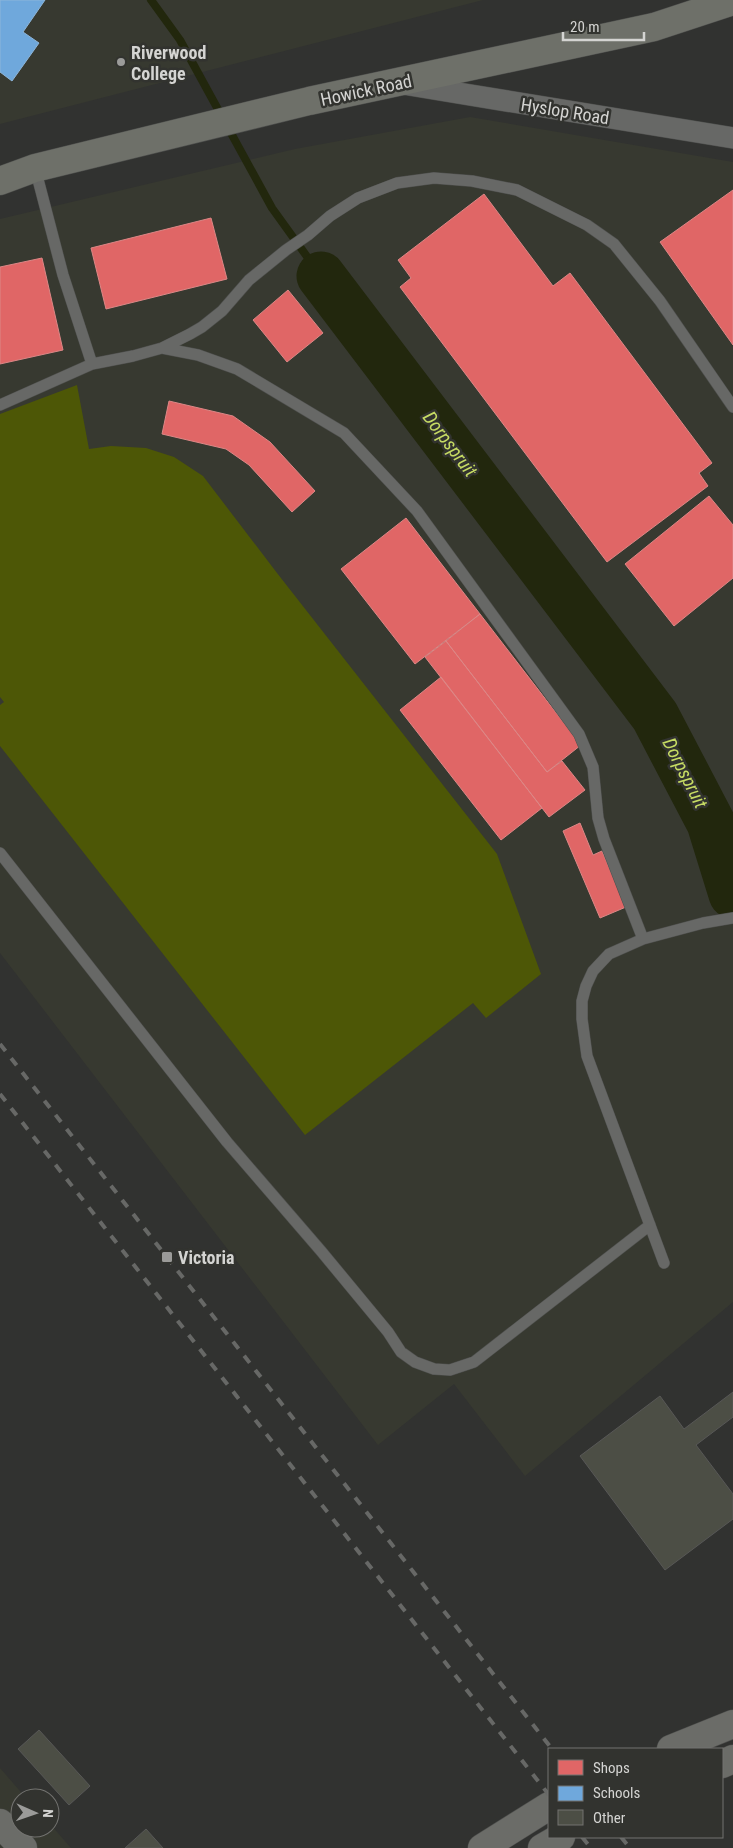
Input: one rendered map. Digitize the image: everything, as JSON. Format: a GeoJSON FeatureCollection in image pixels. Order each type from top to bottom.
{"type":"FeatureCollection","features":[{"type":"Feature","properties":{"kind":"main road","name":"Howick Road"},"geometry":{"type":"LineString","coordinates":[[0,181],[35,168],[309,101],[654,26],[733,1]]}},
{"type":"Feature","properties":{"kind":"street","name":"Hyslop Road"},"geometry":{"type":"LineString","coordinates":[[398,83],[733,138]]}},
{"type":"Feature","properties":{"kind":"street"},"geometry":{"type":"LineString","coordinates":[[673,1748],[733,1724]]}},
{"type":"Feature","properties":{"kind":"street"},"geometry":{"type":"LineString","coordinates":[[482,1848],[548,1807]]}},
{"type":"Feature","properties":{"kind":"street"},"geometry":{"type":"LineString","coordinates":[[0,1823],[23,1848]]}},
{"type":"Feature","properties":{"kind":"street"},"geometry":{"type":"LineString","coordinates":[[542,1848],[559,1838]]}},
{"type":"Feature","properties":{"kind":"lane"},"geometry":{"type":"LineString","coordinates":[[35,168],[63,275],[92,364]]}},
{"type":"Feature","properties":{"kind":"lane"},"geometry":{"type":"LineString","coordinates":[[0,404],[92,364],[162,348],[202,327],[222,311],[249,280],[286,250],[308,236],[330,216],[358,198],[397,184],[434,178],[472,181],[517,190],[587,225],[614,244],[660,301],[733,407]]}},
{"type":"Feature","properties":{"kind":"lane"},"geometry":{"type":"LineString","coordinates":[[162,348],[198,355],[237,369],[344,433],[417,511],[579,734],[593,767],[598,818],[604,839],[643,939]]}},
{"type":"Feature","properties":{"kind":"lane"},"geometry":{"type":"LineString","coordinates":[[0,853],[227,1142],[327,1258],[388,1332],[401,1352],[415,1362],[434,1369],[450,1370],[474,1362],[650,1225]]}},
{"type":"Feature","properties":{"kind":"lane"},"geometry":{"type":"LineString","coordinates":[[664,1263],[587,1056],[582,1019],[582,1001],[586,986],[593,972],[609,954],[643,939],[703,923],[733,918]]}},
{"type":"Feature","properties":{"kind":"shaded area","name":"Riverwood College"},"geometry":{"type":"Polygon","coordinates":[[[0,0],[483,0],[0,124],[0,0]]]}},
{"type":"Feature","properties":{"kind":"shaded area"},"geometry":{"type":"Polygon","coordinates":[[[470,117],[733,162],[733,1302],[525,1476],[454,1384],[378,1445],[0,953],[0,219],[295,149],[470,117]]]}},
{"type":"Feature","properties":{"kind":"shaded area"},"geometry":{"type":"Polygon","coordinates":[[[0,1768],[17,1788],[10,1788],[10,1838],[60,1838],[60,1835],[71,1848],[0,1848],[0,1768]]]}},
{"type":"Feature","properties":{"kind":"green space"},"geometry":{"type":"Polygon","coordinates":[[[77,385],[89,449],[111,446],[146,448],[174,457],[203,476],[497,854],[541,974],[486,1018],[473,1003],[305,1135],[0,746],[0,705],[4,702],[0,697],[0,414],[77,385]]]}},
{"type":"Feature","properties":{"kind":"building: Shops"},"geometry":{"type":"Polygon","coordinates":[[[733,190],[733,345],[660,242],[733,190]]]}},
{"type":"Feature","properties":{"kind":"building: Shops"},"geometry":{"type":"Polygon","coordinates":[[[484,194],[553,286],[570,273],[712,463],[699,473],[708,486],[607,562],[400,287],[411,278],[398,260],[484,194]]]}},
{"type":"Feature","properties":{"kind":"building: Shops"},"geometry":{"type":"Polygon","coordinates":[[[211,218],[227,279],[106,309],[91,248],[211,218]]]}},
{"type":"Feature","properties":{"kind":"building: Shops"},"geometry":{"type":"Polygon","coordinates":[[[42,258],[63,350],[0,364],[0,267],[42,258]]]}},
{"type":"Feature","properties":{"kind":"building: Shops"},"geometry":{"type":"Polygon","coordinates":[[[288,290],[323,333],[287,362],[253,320],[288,290]]]}},
{"type":"Feature","properties":{"kind":"building: Shops"},"geometry":{"type":"Polygon","coordinates":[[[169,401],[233,416],[270,442],[315,491],[292,512],[249,465],[226,449],[162,434],[169,401]]]}},
{"type":"Feature","properties":{"kind":"building: Shops"},"geometry":{"type":"Polygon","coordinates":[[[709,496],[733,525],[733,578],[674,626],[625,564],[709,496]]]}},
{"type":"Feature","properties":{"kind":"building: Shops"},"geometry":{"type":"Polygon","coordinates":[[[406,518],[480,614],[415,664],[341,569],[406,518]]]}},
{"type":"Feature","properties":{"kind":"building: Shops"},"geometry":{"type":"Polygon","coordinates":[[[480,614],[581,745],[547,772],[446,641],[480,614]]]}},
{"type":"Feature","properties":{"kind":"building: Shops"},"geometry":{"type":"Polygon","coordinates":[[[446,641],[547,772],[562,761],[585,790],[549,817],[425,657],[446,641]]]}},
{"type":"Feature","properties":{"kind":"building: Shops"},"geometry":{"type":"Polygon","coordinates":[[[441,677],[542,808],[501,840],[400,710],[441,677]]]}},
{"type":"Feature","properties":{"kind":"building: Shops"},"geometry":{"type":"Polygon","coordinates":[[[580,823],[593,855],[602,851],[626,907],[600,918],[563,831],[580,823]]]}},
{"type":"Feature","properties":{"kind":"building: Schools"},"geometry":{"type":"Polygon","coordinates":[[[0,0],[45,0],[23,32],[39,43],[12,81],[0,72],[0,0]]]}},
{"type":"Feature","properties":{"kind":"building: Other"},"geometry":{"type":"Polygon","coordinates":[[[733,1392],[733,1417],[696,1445],[733,1494],[733,1519],[665,1570],[580,1456],[660,1396],[684,1429],[733,1392]]]}},
{"type":"Feature","properties":{"kind":"building: Other"},"geometry":{"type":"Polygon","coordinates":[[[39,1730],[90,1786],[69,1805],[60,1795],[60,1788],[54,1788],[18,1749],[39,1730]]]}},
{"type":"Feature","properties":{"kind":"building: Other"},"geometry":{"type":"Polygon","coordinates":[[[146,1829],[163,1848],[125,1848],[146,1829]]]}},
{"type":"Feature","properties":{"kind":"waterway","name":"Dorpspruit"},"geometry":{"type":"LineString","coordinates":[[151,0],[180,40],[272,208],[321,276]]}},
{"type":"Feature","properties":{"kind":"waterway","name":"Dorpspruit"},"geometry":{"type":"LineString","coordinates":[[321,276],[655,716],[711,823],[733,894]]}},
{"type":"Feature","properties":{"kind":"railway"},"geometry":{"type":"LineString","coordinates":[[0,1044],[551,1748]]}},
{"type":"Feature","properties":{"kind":"railway"},"geometry":{"type":"LineString","coordinates":[[0,1094],[548,1794]]}},
{"type":"Feature","properties":{"kind":"railway"},"geometry":{"type":"LineString","coordinates":[[583,1838],[591,1848]]}},
{"type":"Feature","properties":{"kind":"railway"},"geometry":{"type":"LineString","coordinates":[[622,1838],[630,1848]]}},
{"type":"Feature","properties":{"kind":"place","name":"Riverwood College"},"geometry":{"type":"Point","coordinates":[121,62]}},
{"type":"Feature","properties":{"kind":"place","name":"Victoria"},"geometry":{"type":"Point","coordinates":[167,1257]}}]}
